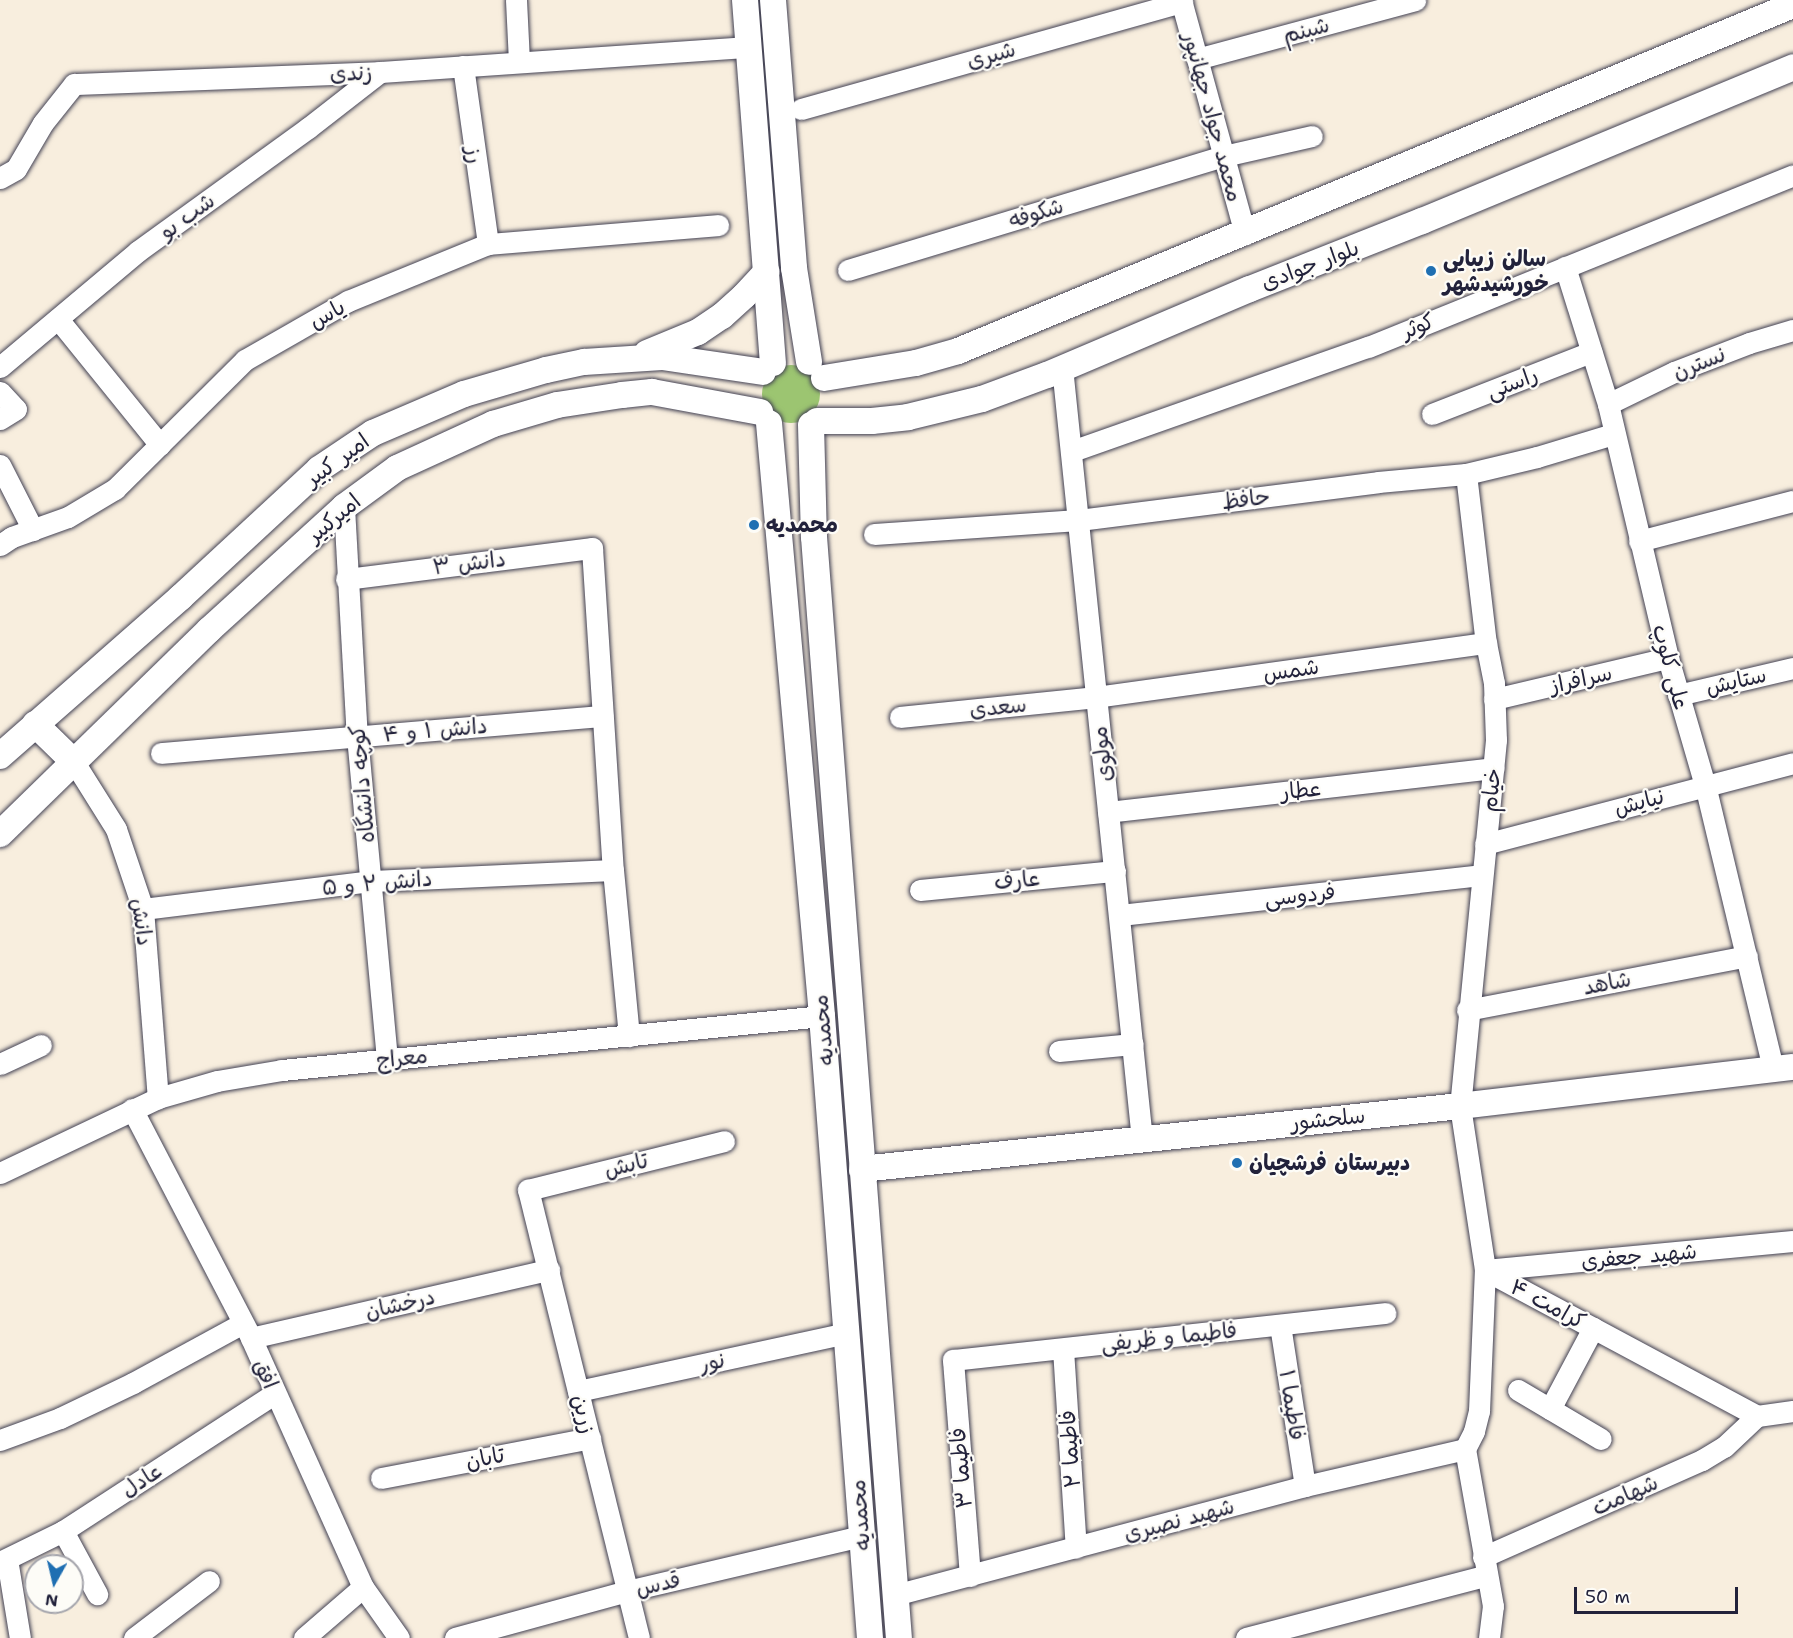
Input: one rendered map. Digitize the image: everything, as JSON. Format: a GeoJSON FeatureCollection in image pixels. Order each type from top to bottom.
{"type":"FeatureCollection","features":[{"type":"Feature","properties":{"kind":"street"},"geometry":{"type":"LineString","coordinates":[[516,0],[519,61]]}},
{"type":"Feature","properties":{"kind":"street"},"geometry":{"type":"LineString","coordinates":[[745,0],[766,272],[768,367],[756,387],[756,404],[764,418],[790,431],[814,423],[827,406],[828,387],[817,370],[794,268],[773,0]]}},
{"type":"Feature","properties":{"kind":"street","name":"شبنم"},"geometry":{"type":"LineString","coordinates":[[1197,59],[1415,0]]}},
{"type":"Feature","properties":{"kind":"street","name":"محمد جواد جهانپور"},"geometry":{"type":"LineString","coordinates":[[1181,1],[1245,234]]}},
{"type":"Feature","properties":{"kind":"street","name":"شیری"},"geometry":{"type":"LineString","coordinates":[[801,108],[1181,1]]}},
{"type":"Feature","properties":{"kind":"street"},"geometry":{"type":"LineString","coordinates":[[768,367],[791,358],[817,370],[916,363],[958,351],[1793,5]]}},
{"type":"Feature","properties":{"kind":"street","name":"زندی"},"geometry":{"type":"LineString","coordinates":[[0,178],[16,169],[43,123],[74,84],[380,72],[749,47]]}},
{"type":"Feature","properties":{"kind":"street","name":"رز"},"geometry":{"type":"LineString","coordinates":[[463,66],[488,244]]}},
{"type":"Feature","properties":{"kind":"street","name":"بلوار جوادی"},"geometry":{"type":"LineString","coordinates":[[814,423],[872,421],[927,413],[982,399],[1793,67]]}},
{"type":"Feature","properties":{"kind":"street","name":"شب بو"},"geometry":{"type":"LineString","coordinates":[[0,367],[138,251],[308,128],[380,72]]}},
{"type":"Feature","properties":{"kind":"street","name":"شکوفه"},"geometry":{"type":"LineString","coordinates":[[848,270],[1224,156],[1312,136]]}},
{"type":"Feature","properties":{"kind":"street","name":"کوثر"},"geometry":{"type":"LineString","coordinates":[[1072,451],[1368,347],[1793,175]]}},
{"type":"Feature","properties":{"kind":"street","name":"یاس"},"geometry":{"type":"LineString","coordinates":[[0,544],[68,517],[115,489],[245,360],[348,302],[488,244],[718,225]]}},
{"type":"Feature","properties":{"kind":"street","name":"علی کلوپ"},"geometry":{"type":"LineString","coordinates":[[1565,267],[1608,404],[1613,434],[1668,658],[1705,785],[1747,956],[1783,1068]]}},
{"type":"Feature","properties":{"kind":"street"},"geometry":{"type":"LineString","coordinates":[[635,357],[698,332],[744,297],[766,272]]}},
{"type":"Feature","properties":{"kind":"street"},"geometry":{"type":"LineString","coordinates":[[58,320],[160,445]]}},
{"type":"Feature","properties":{"kind":"street","name":"نسترن"},"geometry":{"type":"LineString","coordinates":[[1608,404],[1674,372],[1749,343],[1793,330]]}},
{"type":"Feature","properties":{"kind":"street","name":"راستی"},"geometry":{"type":"LineString","coordinates":[[1432,414],[1591,351]]}},
{"type":"Feature","properties":{"kind":"street","name":"امیر کبیر"},"geometry":{"type":"LineString","coordinates":[[0,756],[181,597],[319,469],[373,433],[434,406],[516,378],[584,362],[635,357],[768,367]]}},
{"type":"Feature","properties":{"kind":"street","name":"مولوی"},"geometry":{"type":"LineString","coordinates":[[1062,368],[1142,1140]]}},
{"type":"Feature","properties":{"kind":"street"},"geometry":{"type":"LineString","coordinates":[[0,392],[8,414]]}},
{"type":"Feature","properties":{"kind":"street","name":"امیرکبیر"},"geometry":{"type":"LineString","coordinates":[[0,834],[209,630],[344,507],[398,468],[467,434],[557,405],[652,392],[764,418]]}},
{"type":"Feature","properties":{"kind":"street","name":"محمدیه"},"geometry":{"type":"LineString","coordinates":[[764,418],[822,1016],[870,1638]]}},
{"type":"Feature","properties":{"kind":"street","name":"محمدیه"},"geometry":{"type":"LineString","coordinates":[[814,423],[814,537],[899,1638]]}},
{"type":"Feature","properties":{"kind":"street","name":"حافظ"},"geometry":{"type":"LineString","coordinates":[[874,534],[1079,520],[1378,482],[1466,474],[1537,457],[1613,434]]}},
{"type":"Feature","properties":{"kind":"street"},"geometry":{"type":"LineString","coordinates":[[0,465],[33,530]]}},
{"type":"Feature","properties":{"kind":"street","name":"خیام"},"geometry":{"type":"LineString","coordinates":[[1460,1106],[1467,1010],[1494,768],[1494,699],[1466,474]]}},
{"type":"Feature","properties":{"kind":"street"},"geometry":{"type":"LineString","coordinates":[[1639,541],[1793,501]]}},
{"type":"Feature","properties":{"kind":"street","name":"کوچه دانشگاه"},"geometry":{"type":"LineString","coordinates":[[344,507],[346,579],[357,736],[387,1060]]}},
{"type":"Feature","properties":{"kind":"street","name":"دانش ۳"},"geometry":{"type":"LineString","coordinates":[[346,579],[592,548],[602,716]]}},
{"type":"Feature","properties":{"kind":"street","name":"شمس"},"geometry":{"type":"LineString","coordinates":[[1096,697],[1486,643]]}},
{"type":"Feature","properties":{"kind":"street","name":"سرافراز"},"geometry":{"type":"LineString","coordinates":[[1494,699],[1668,658]]}},
{"type":"Feature","properties":{"kind":"street","name":"ستایش"},"geometry":{"type":"LineString","coordinates":[[1678,695],[1793,668]]}},
{"type":"Feature","properties":{"kind":"street","name":"سعدی"},"geometry":{"type":"LineString","coordinates":[[900,717],[1096,697]]}},
{"type":"Feature","properties":{"kind":"street"},"geometry":{"type":"LineString","coordinates":[[602,716],[628,1036]]}},
{"type":"Feature","properties":{"kind":"street","name":"دانش ۱ و ۴"},"geometry":{"type":"LineString","coordinates":[[161,753],[602,716]]}},
{"type":"Feature","properties":{"kind":"street"},"geometry":{"type":"LineString","coordinates":[[35,724],[74,762]]}},
{"type":"Feature","properties":{"kind":"street","name":"دانش"},"geometry":{"type":"LineString","coordinates":[[74,762],[116,829],[143,909],[158,1098]]}},
{"type":"Feature","properties":{"kind":"street","name":"نیایش"},"geometry":{"type":"LineString","coordinates":[[1485,843],[1793,763]]}},
{"type":"Feature","properties":{"kind":"street","name":"عطار"},"geometry":{"type":"LineString","coordinates":[[1108,812],[1494,768]]}},
{"type":"Feature","properties":{"kind":"street","name":"دانش ۲ و ۵"},"geometry":{"type":"LineString","coordinates":[[143,909],[372,881],[613,870]]}},
{"type":"Feature","properties":{"kind":"street","name":"عارف"},"geometry":{"type":"LineString","coordinates":[[920,890],[1115,871]]}},
{"type":"Feature","properties":{"kind":"street","name":"فردوسی"},"geometry":{"type":"LineString","coordinates":[[1120,915],[1481,875]]}},
{"type":"Feature","properties":{"kind":"street","name":"شاهد"},"geometry":{"type":"LineString","coordinates":[[1467,1010],[1747,956]]}},
{"type":"Feature","properties":{"kind":"street","name":"معراج"},"geometry":{"type":"LineString","coordinates":[[2,1168],[158,1098],[218,1081],[282,1070],[822,1016]]}},
{"type":"Feature","properties":{"kind":"street"},"geometry":{"type":"LineString","coordinates":[[1059,1051],[1133,1044]]}},
{"type":"Feature","properties":{"kind":"street"},"geometry":{"type":"LineString","coordinates":[[0,1064],[41,1045]]}},
{"type":"Feature","properties":{"kind":"street","name":"سلحشور"},"geometry":{"type":"LineString","coordinates":[[862,1169],[1460,1106],[1783,1068]]}},
{"type":"Feature","properties":{"kind":"street","name":"کرامت ۴"},"geometry":{"type":"LineString","coordinates":[[1460,1106],[1485,1270],[1757,1416]]}},
{"type":"Feature","properties":{"kind":"street","name":"افق"},"geometry":{"type":"LineString","coordinates":[[132,1109],[247,1330],[363,1587],[399,1638]]}},
{"type":"Feature","properties":{"kind":"street","name":"تابش"},"geometry":{"type":"LineString","coordinates":[[528,1190],[723,1141]]}},
{"type":"Feature","properties":{"kind":"street","name":"زرین"},"geometry":{"type":"LineString","coordinates":[[528,1190],[639,1638]]}},
{"type":"Feature","properties":{"kind":"street","name":"شهید جعفری"},"geometry":{"type":"LineString","coordinates":[[1485,1270],[1793,1241]]}},
{"type":"Feature","properties":{"kind":"street","name":"درخشان"},"geometry":{"type":"LineString","coordinates":[[0,1440],[60,1418],[247,1330],[549,1270]]}},
{"type":"Feature","properties":{"kind":"street"},"geometry":{"type":"LineString","coordinates":[[1485,1270],[1479,1411],[1474,1431],[1465,1449],[1493,1606],[1489,1638]]}},
{"type":"Feature","properties":{"kind":"street","name":"فاطیما و ظریفی"},"geometry":{"type":"LineString","coordinates":[[953,1360],[1385,1313]]}},
{"type":"Feature","properties":{"kind":"street","name":"فاطیما ۱"},"geometry":{"type":"LineString","coordinates":[[1280,1325],[1305,1486]]}},
{"type":"Feature","properties":{"kind":"street"},"geometry":{"type":"LineString","coordinates":[[1550,1409],[1593,1328]]}},
{"type":"Feature","properties":{"kind":"street","name":"نور"},"geometry":{"type":"LineString","coordinates":[[578,1391],[847,1333]]}},
{"type":"Feature","properties":{"kind":"street","name":"فاطیما ۲"},"geometry":{"type":"LineString","coordinates":[[1063,1349],[1076,1548]]}},
{"type":"Feature","properties":{"kind":"street","name":"۳ فاطیما"},"geometry":{"type":"LineString","coordinates":[[953,1360],[970,1576]]}},
{"type":"Feature","properties":{"kind":"street"},"geometry":{"type":"LineString","coordinates":[[1518,1390],[1601,1439]]}},
{"type":"Feature","properties":{"kind":"street","name":"عادل"},"geometry":{"type":"LineString","coordinates":[[20,1638],[4,1561],[63,1531],[274,1394]]}},
{"type":"Feature","properties":{"kind":"street"},"geometry":{"type":"LineString","coordinates":[[1757,1416],[1793,1411]]}},
{"type":"Feature","properties":{"kind":"street","name":"شهامت"},"geometry":{"type":"LineString","coordinates":[[1246,1638],[1485,1566],[1701,1460],[1724,1447],[1757,1416]]}},
{"type":"Feature","properties":{"kind":"street","name":"تابان"},"geometry":{"type":"LineString","coordinates":[[381,1478],[590,1438]]}},
{"type":"Feature","properties":{"kind":"street","name":"شهید نصیری"},"geometry":{"type":"LineString","coordinates":[[895,1595],[1305,1486],[1465,1449]]}},
{"type":"Feature","properties":{"kind":"street"},"geometry":{"type":"LineString","coordinates":[[63,1531],[97,1594]]}},
{"type":"Feature","properties":{"kind":"street","name":"قدس"},"geometry":{"type":"LineString","coordinates":[[455,1638],[627,1591],[862,1536]]}},
{"type":"Feature","properties":{"kind":"street"},"geometry":{"type":"LineString","coordinates":[[134,1638],[209,1581]]}},
{"type":"Feature","properties":{"kind":"street"},"geometry":{"type":"LineString","coordinates":[[304,1638],[363,1587]]}},
{"type":"Feature","properties":{"kind":"green space"},"geometry":{"type":"Polygon","coordinates":[[[791,365],[802,367],[815,378],[820,394],[818,405],[807,418],[791,423],[780,421],[767,410],[762,394],[764,383],[775,370],[791,365]]]}},
{"type":"Feature","properties":{"kind":"place","name":"سالن زیبایی خورشیدشهر"},"geometry":{"type":"Point","coordinates":[1431,271]}},
{"type":"Feature","properties":{"kind":"place","name":"محمدیه"},"geometry":{"type":"Point","coordinates":[754,525]}},
{"type":"Feature","properties":{"kind":"place","name":"دبیرستان فرشچیان"},"geometry":{"type":"Point","coordinates":[1237,1163]}}]}
